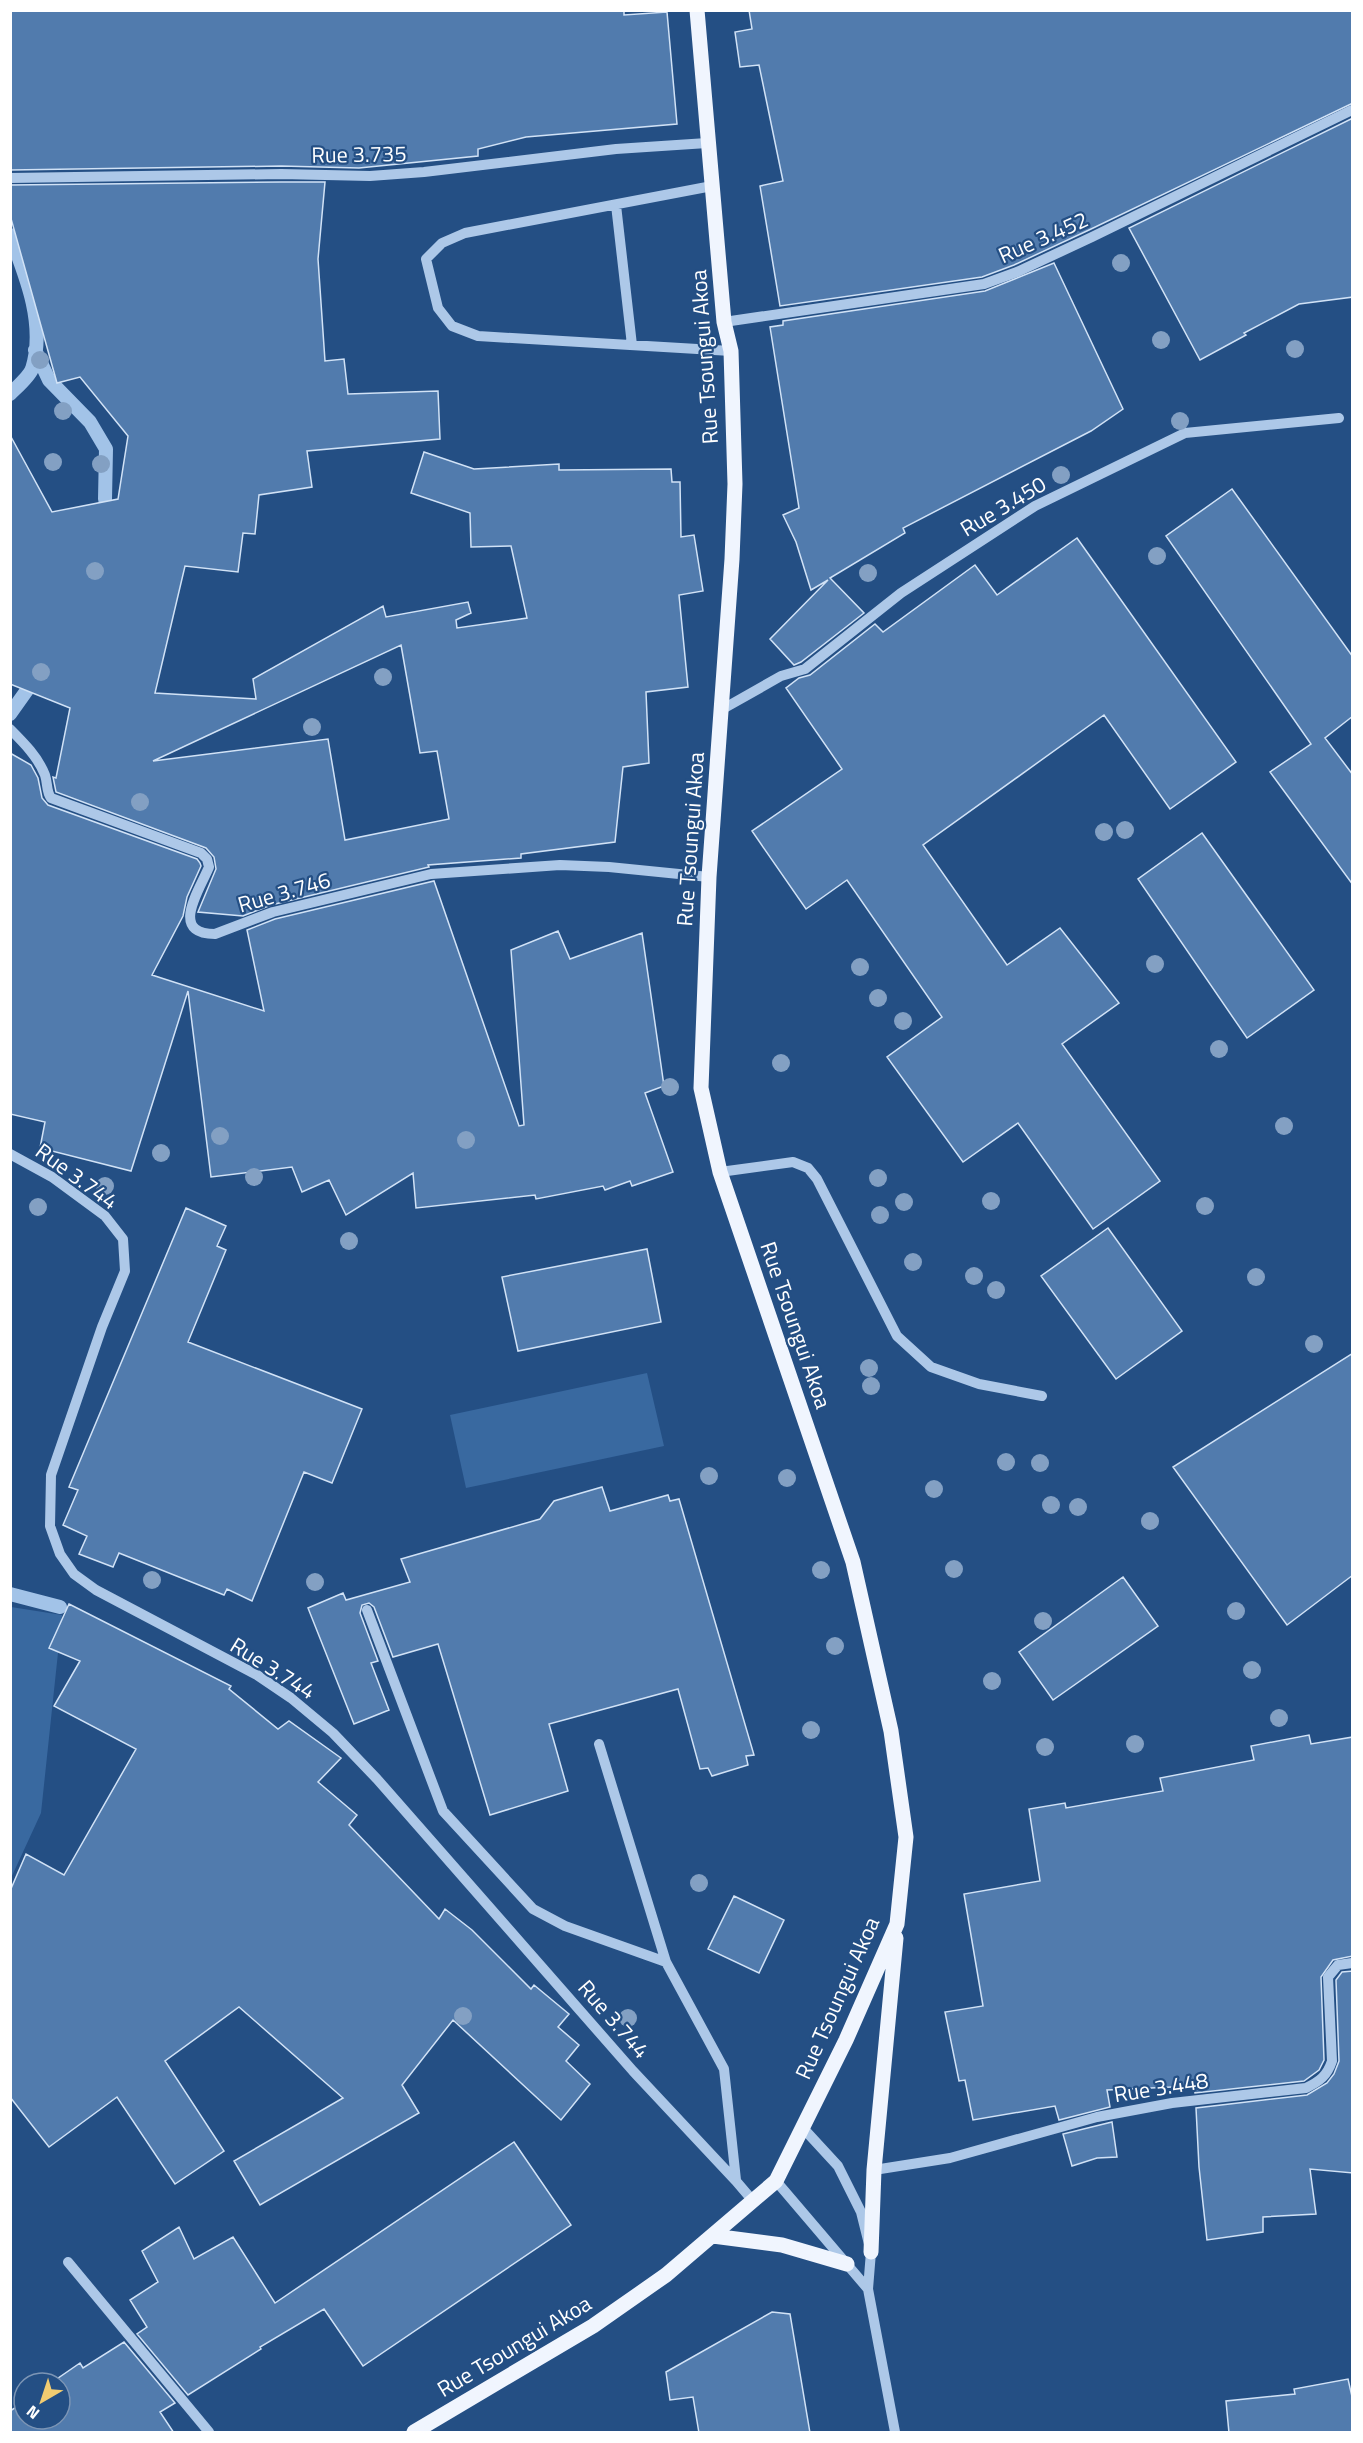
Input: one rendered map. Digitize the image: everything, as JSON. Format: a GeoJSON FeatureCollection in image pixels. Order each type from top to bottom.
{"type":"FeatureCollection","features":[{"type":"Feature","properties":{"kind":"main road","name":"Rue Tsoungui Akoa"},"geometry":{"type":"LineString","coordinates":[[414,2433],[593,2326],[666,2275],[776,2181],[846,2040],[897,1924],[906,1837],[891,1731],[853,1562],[720,1172],[701,1088],[709,877],[732,559],[735,484],[730,351],[724,322],[697,10]]}},
{"type":"Feature","properties":{"kind":"main road"},"geometry":{"type":"LineString","coordinates":[[871,2252],[874,2170],[897,1924]]}},
{"type":"Feature","properties":{"kind":"main road"},"geometry":{"type":"LineString","coordinates":[[713,2236],[782,2245],[847,2264]]}},
{"type":"Feature","properties":{"kind":"street","name":"Rue 3.452"},"geometry":{"type":"LineString","coordinates":[[724,322],[984,284],[1017,272],[1092,237],[1353,110]]}},
{"type":"Feature","properties":{"kind":"street","name":"Rue 3.735"},"geometry":{"type":"LineString","coordinates":[[10,178],[281,174],[370,176],[424,172],[616,149],[707,143]]}},
{"type":"Feature","properties":{"kind":"street"},"geometry":{"type":"LineString","coordinates":[[712,186],[465,233],[442,243],[426,259],[438,308],[452,326],[478,336],[730,351]]}},
{"type":"Feature","properties":{"kind":"street"},"geometry":{"type":"LineString","coordinates":[[616,205],[632,345]]}},
{"type":"Feature","properties":{"kind":"street","name":"Rue 3.450"},"geometry":{"type":"LineString","coordinates":[[721,710],[781,676],[805,669],[901,593],[1035,506],[1185,433],[1339,418]]}},
{"type":"Feature","properties":{"kind":"street","name":"Rue 3.746"},"geometry":{"type":"LineString","coordinates":[[10,729],[32,751],[45,776],[48,794],[51,798],[201,853],[207,859],[209,867],[190,912],[189,923],[194,929],[205,934],[215,934],[273,912],[431,874],[560,865],[609,867],[709,877]]}},
{"type":"Feature","properties":{"kind":"street","name":"Rue 3.744"},"geometry":{"type":"LineString","coordinates":[[10,1154],[52,1177],[105,1216],[123,1239],[125,1271],[102,1327],[51,1475],[50,1526],[60,1554],[74,1574],[96,1590],[257,1675],[291,1698],[333,1733],[377,1779],[633,2071],[753,2201]]}},
{"type":"Feature","properties":{"kind":"street"},"geometry":{"type":"LineString","coordinates":[[720,1172],[793,1162],[808,1168],[817,1179],[897,1336],[931,1367],[979,1384],[1042,1396]]}},
{"type":"Feature","properties":{"kind":"street"},"geometry":{"type":"LineString","coordinates":[[367,1610],[443,1811],[533,1909],[565,1926],[666,1962]]}},
{"type":"Feature","properties":{"kind":"street"},"geometry":{"type":"LineString","coordinates":[[599,1744],[666,1962],[724,2069],[736,2181]]}},
{"type":"Feature","properties":{"kind":"street","name":"Rue 3.448"},"geometry":{"type":"LineString","coordinates":[[874,2170],[950,2158],[1096,2117],[1150,2107],[1306,2088],[1320,2081],[1328,2072],[1332,2061],[1328,1977],[1338,1965],[1353,1963]]}},
{"type":"Feature","properties":{"kind":"street"},"geometry":{"type":"LineString","coordinates":[[803,2128],[838,2166],[861,2212],[871,2252],[868,2289],[895,2433]]}},
{"type":"Feature","properties":{"kind":"street"},"geometry":{"type":"LineString","coordinates":[[776,2181],[868,2289]]}},
{"type":"Feature","properties":{"kind":"street"},"geometry":{"type":"LineString","coordinates":[[68,2262],[209,2433]]}},
{"type":"Feature","properties":{"kind":"shaded area"},"geometry":{"type":"Polygon","coordinates":[[[647,1373],[664,1446],[466,1488],[450,1415],[647,1373]]]}},
{"type":"Feature","properties":{"kind":"shaded area"},"geometry":{"type":"Polygon","coordinates":[[[11,1607],[62,1615],[41,1813],[11,1878],[11,1607]]]}},
{"type":"Feature","properties":{"kind":"building"},"geometry":{"type":"Polygon","coordinates":[[[10,10],[624,10],[624,15],[667,12],[677,124],[526,137],[478,149],[478,156],[359,168],[281,166],[10,170],[10,10]]]}},
{"type":"Feature","properties":{"kind":"building"},"geometry":{"type":"Polygon","coordinates":[[[749,10],[1353,10],[1353,103],[1089,230],[1014,265],[982,277],[780,306],[760,186],[783,181],[759,65],[740,67],[735,32],[752,29],[749,10]]]}},
{"type":"Feature","properties":{"kind":"building"},"geometry":{"type":"Polygon","coordinates":[[[1353,118],[1353,297],[1299,304],[1244,333],[1246,335],[1200,360],[1129,228],[1353,118]]]}},
{"type":"Feature","properties":{"kind":"building"},"geometry":{"type":"Polygon","coordinates":[[[325,182],[318,259],[325,361],[344,359],[348,394],[438,391],[440,439],[307,451],[312,487],[259,495],[255,534],[243,533],[238,572],[185,566],[155,693],[256,699],[253,679],[383,606],[386,617],[468,602],[471,613],[456,620],[457,628],[527,618],[511,546],[471,547],[470,513],[411,493],[424,452],[474,469],[559,464],[559,470],[671,469],[672,482],[680,482],[681,537],[694,535],[703,591],[679,595],[688,687],[646,692],[649,763],[623,767],[615,842],[521,854],[521,858],[428,865],[429,867],[271,905],[243,916],[198,912],[216,869],[214,857],[206,848],[56,792],[53,777],[56,778],[70,708],[10,684],[10,435],[52,512],[118,499],[128,436],[80,377],[57,383],[10,215],[10,185],[325,182]],[[401,645],[153,761],[328,739],[345,840],[449,819],[437,751],[420,753],[401,645]]]}},
{"type":"Feature","properties":{"kind":"building"},"geometry":{"type":"Polygon","coordinates":[[[1054,263],[1123,409],[1091,431],[903,528],[905,533],[830,578],[864,613],[794,665],[770,639],[828,580],[811,590],[796,542],[783,515],[799,508],[770,327],[783,325],[783,321],[985,291],[1054,263]]]}},
{"type":"Feature","properties":{"kind":"building"},"geometry":{"type":"Polygon","coordinates":[[[1232,489],[1353,657],[1353,716],[1325,738],[1353,775],[1353,885],[1270,772],[1311,744],[1166,536],[1232,489]]]}},
{"type":"Feature","properties":{"kind":"building"},"geometry":{"type":"Polygon","coordinates":[[[1077,538],[1236,762],[1170,809],[1104,715],[923,845],[1007,965],[1060,928],[1119,1003],[1062,1044],[1160,1181],[1093,1229],[1018,1123],[963,1162],[887,1057],[942,1017],[847,880],[806,909],[752,831],[842,769],[786,688],[799,678],[810,675],[875,624],[883,632],[975,565],[997,595],[1077,538]]]}},
{"type":"Feature","properties":{"kind":"building"},"geometry":{"type":"Polygon","coordinates":[[[10,753],[31,765],[38,778],[42,798],[48,805],[197,859],[201,866],[187,897],[183,916],[152,975],[264,1011],[247,930],[275,919],[434,881],[519,1126],[524,1125],[511,950],[558,931],[570,959],[642,933],[664,1086],[645,1093],[673,1172],[632,1186],[630,1181],[605,1190],[603,1186],[536,1199],[535,1195],[416,1208],[413,1173],[346,1215],[329,1180],[302,1192],[292,1167],[211,1177],[188,991],[131,1171],[40,1148],[45,1122],[10,1114],[10,753]]]}},
{"type":"Feature","properties":{"kind":"building"},"geometry":{"type":"Polygon","coordinates":[[[1202,833],[1314,990],[1247,1038],[1138,879],[1202,833]]]}},
{"type":"Feature","properties":{"kind":"building"},"geometry":{"type":"Polygon","coordinates":[[[186,1208],[226,1226],[217,1246],[226,1250],[188,1342],[362,1409],[332,1483],[304,1472],[252,1601],[227,1589],[224,1595],[119,1553],[113,1567],[79,1554],[87,1536],[63,1525],[78,1490],[69,1487],[186,1208]]]}},
{"type":"Feature","properties":{"kind":"building"},"geometry":{"type":"Polygon","coordinates":[[[1108,1228],[1182,1331],[1116,1379],[1041,1276],[1108,1228]]]}},
{"type":"Feature","properties":{"kind":"building"},"geometry":{"type":"Polygon","coordinates":[[[647,1249],[661,1322],[518,1351],[502,1277],[647,1249]]]}},
{"type":"Feature","properties":{"kind":"building"},"geometry":{"type":"Polygon","coordinates":[[[1353,1353],[1353,1575],[1287,1625],[1173,1467],[1353,1353]]]}},
{"type":"Feature","properties":{"kind":"building"},"geometry":{"type":"Polygon","coordinates":[[[602,1487],[610,1511],[668,1495],[670,1501],[679,1499],[754,1755],[746,1756],[748,1765],[712,1776],[708,1768],[700,1769],[678,1689],[549,1724],[568,1791],[490,1815],[438,1644],[393,1657],[374,1607],[369,1603],[362,1605],[360,1613],[378,1661],[371,1663],[389,1710],[354,1724],[308,1608],[343,1593],[346,1600],[410,1582],[401,1559],[540,1519],[554,1501],[602,1487]]]}},
{"type":"Feature","properties":{"kind":"building"},"geometry":{"type":"Polygon","coordinates":[[[1123,1577],[1158,1626],[1053,1700],[1019,1652],[1123,1577]]]}},
{"type":"Feature","properties":{"kind":"building"},"geometry":{"type":"Polygon","coordinates":[[[69,1604],[231,1686],[229,1689],[278,1729],[289,1721],[341,1758],[318,1782],[357,1815],[349,1825],[439,1919],[445,1909],[472,1930],[531,1989],[534,1985],[569,2014],[558,2027],[579,2045],[566,2061],[590,2084],[561,2120],[453,2020],[402,2085],[419,2113],[260,2205],[234,2161],[343,2098],[239,2007],[165,2061],[224,2151],[175,2184],[117,2097],[49,2147],[10,2097],[10,1891],[26,1854],[64,1875],[136,1749],[54,1706],[80,1661],[49,1648],[69,1604]]]}},
{"type":"Feature","properties":{"kind":"building"},"geometry":{"type":"Polygon","coordinates":[[[1309,1735],[1311,1744],[1353,1737],[1353,1956],[1333,1960],[1321,1977],[1324,2060],[1319,2070],[1304,2081],[1195,2093],[1194,2086],[1107,2090],[1110,2107],[1059,2120],[1055,2106],[973,2120],[965,2080],[959,2081],[945,2012],[983,2006],[964,1894],[1040,1881],[1029,1809],[1065,1803],[1066,1808],[1163,1791],[1160,1778],[1254,1760],[1251,1746],[1309,1735]]]}},
{"type":"Feature","properties":{"kind":"building"},"geometry":{"type":"Polygon","coordinates":[[[734,1896],[784,1920],[759,1973],[708,1949],[734,1896]]]}},
{"type":"Feature","properties":{"kind":"building"},"geometry":{"type":"Polygon","coordinates":[[[1353,1971],[1353,2173],[1310,2169],[1316,2214],[1263,2217],[1263,2232],[1207,2240],[1199,2167],[1196,2108],[1307,2095],[1327,2083],[1334,2074],[1339,2061],[1336,1980],[1342,1972],[1353,1971]]]}},
{"type":"Feature","properties":{"kind":"building"},"geometry":{"type":"Polygon","coordinates":[[[1112,2122],[1117,2157],[1097,2158],[1072,2166],[1063,2134],[1112,2122]]]}},
{"type":"Feature","properties":{"kind":"building"},"geometry":{"type":"Polygon","coordinates":[[[514,2142],[571,2225],[363,2366],[324,2309],[260,2347],[261,2349],[188,2395],[137,2334],[147,2327],[130,2300],[158,2282],[142,2251],[179,2227],[194,2259],[233,2237],[275,2303],[514,2142]]]}},
{"type":"Feature","properties":{"kind":"building"},"geometry":{"type":"Polygon","coordinates":[[[772,2312],[790,2314],[810,2433],[699,2433],[693,2397],[670,2400],[666,2372],[772,2312]]]}},
{"type":"Feature","properties":{"kind":"building"},"geometry":{"type":"Polygon","coordinates":[[[124,2342],[175,2403],[160,2412],[174,2433],[10,2433],[10,2411],[12,2410],[12,2431],[72,2431],[72,2371],[68,2371],[80,2363],[83,2368],[124,2342]]]}},
{"type":"Feature","properties":{"kind":"building"},"geometry":{"type":"Polygon","coordinates":[[[1348,2379],[1353,2401],[1353,2433],[1229,2433],[1226,2401],[1295,2394],[1294,2389],[1348,2379]]]}},
{"type":"Feature","properties":{"kind":"waterway"},"geometry":{"type":"LineString","coordinates":[[10,235],[28,284],[37,335],[32,369],[26,379],[10,394]]}},
{"type":"Feature","properties":{"kind":"waterway"},"geometry":{"type":"LineString","coordinates":[[35,350],[49,380],[90,422],[106,449],[105,499]]}},
{"type":"Feature","properties":{"kind":"waterway"},"geometry":{"type":"LineString","coordinates":[[10,714],[37,676]]}},
{"type":"Feature","properties":{"kind":"waterway"},"geometry":{"type":"LineString","coordinates":[[10,1594],[60,1607]]}}]}
